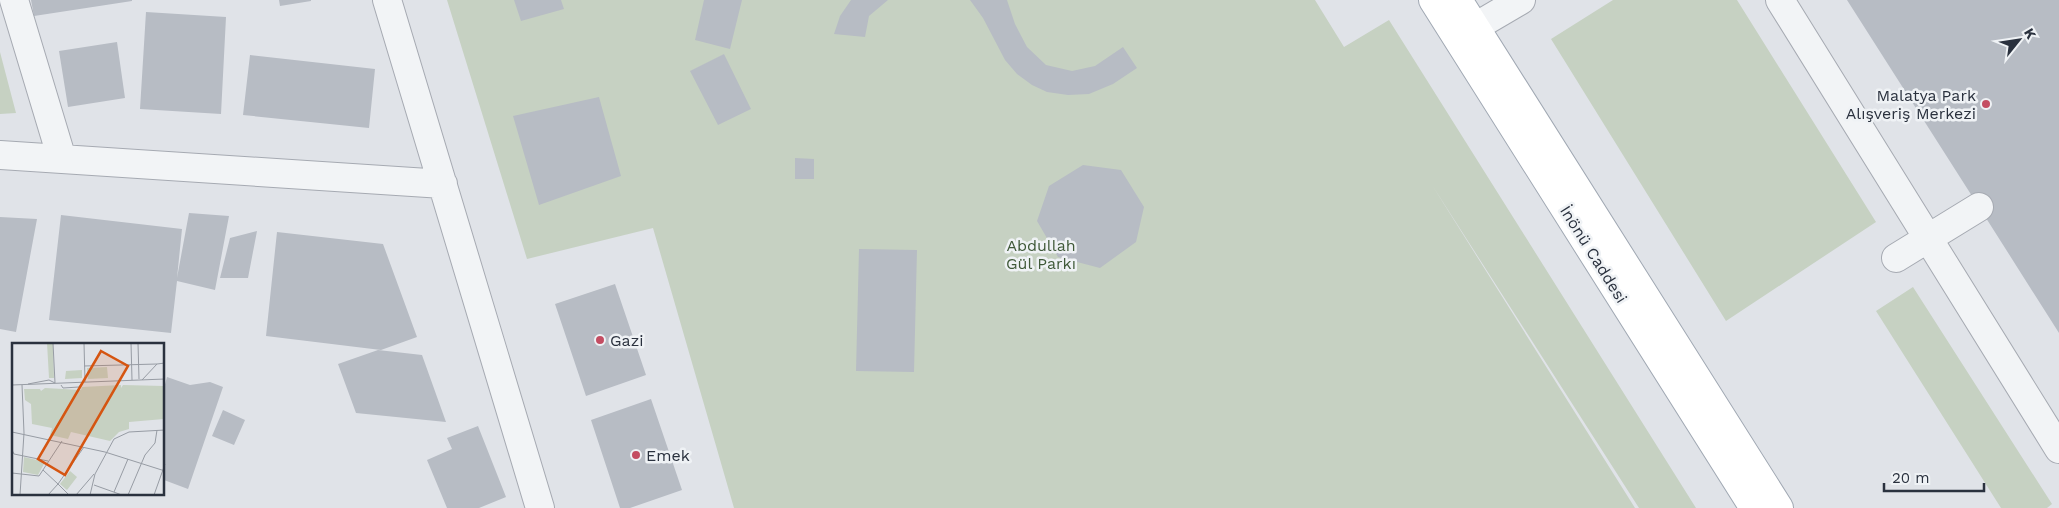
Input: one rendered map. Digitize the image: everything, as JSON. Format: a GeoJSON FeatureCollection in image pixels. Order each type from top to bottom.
{"type":"FeatureCollection","features":[{"type":"Feature","properties":{"kind":"main road","name":"İnönü Caddesi"},"geometry":{"type":"LineString","coordinates":[[1433,0],[1754,508]]}},
{"type":"Feature","properties":{"kind":"main road","name":"İnönü Caddesi"},"geometry":{"type":"LineString","coordinates":[[1458,0],[1779,508]]}},
{"type":"Feature","properties":{"kind":"street"},"geometry":{"type":"LineString","coordinates":[[14,0],[62,159]]}},
{"type":"Feature","properties":{"kind":"street"},"geometry":{"type":"LineString","coordinates":[[387,0],[540,508]]}},
{"type":"Feature","properties":{"kind":"street"},"geometry":{"type":"LineString","coordinates":[[1475,28],[1521,0]]}},
{"type":"Feature","properties":{"kind":"street"},"geometry":{"type":"LineString","coordinates":[[1780,0],[2059,449]]}},
{"type":"Feature","properties":{"kind":"street"},"geometry":{"type":"LineString","coordinates":[[0,155],[442,184]]}},
{"type":"Feature","properties":{"kind":"street"},"geometry":{"type":"LineString","coordinates":[[1896,258],[1979,207]]}},
{"type":"Feature","properties":{"kind":"green space","name":"Abdullah Gül Parkı"},"geometry":{"type":"Polygon","coordinates":[[[447,0],[1315,0],[1344,47],[1389,20],[1696,508],[1639,508],[1432,185],[1635,508],[734,508],[653,228],[527,259],[447,0]]]}},
{"type":"Feature","properties":{"kind":"green space"},"geometry":{"type":"Polygon","coordinates":[[[1613,0],[1737,0],[1876,222],[1726,321],[1551,39],[1613,0]]]}},
{"type":"Feature","properties":{"kind":"green space"},"geometry":{"type":"Polygon","coordinates":[[[0,52],[16,113],[0,114],[0,52]]]}},
{"type":"Feature","properties":{"kind":"green space"},"geometry":{"type":"Polygon","coordinates":[[[1913,287],[2052,504],[2047,508],[2001,508],[1876,311],[1913,287]]]}},
{"type":"Feature","properties":{"kind":"building"},"geometry":{"type":"Polygon","coordinates":[[[31,0],[132,0],[132,1],[34,16],[31,0]]]}},
{"type":"Feature","properties":{"kind":"building"},"geometry":{"type":"Polygon","coordinates":[[[279,0],[311,0],[311,1],[280,6],[279,0]]]}},
{"type":"Feature","properties":{"kind":"building"},"geometry":{"type":"Polygon","coordinates":[[[514,0],[561,0],[564,9],[521,21],[514,0]]]}},
{"type":"Feature","properties":{"kind":"building"},"geometry":{"type":"Polygon","coordinates":[[[704,0],[742,0],[730,49],[695,40],[704,0]]]}},
{"type":"Feature","properties":{"kind":"building"},"geometry":{"type":"Polygon","coordinates":[[[851,0],[888,0],[869,16],[865,37],[834,34],[840,16],[851,0]]]}},
{"type":"Feature","properties":{"kind":"building"},"geometry":{"type":"Polygon","coordinates":[[[970,0],[1007,0],[1015,24],[1027,47],[1046,65],[1072,71],[1095,66],[1123,47],[1137,68],[1113,84],[1089,94],[1068,95],[1047,92],[1032,85],[1017,74],[1005,60],[983,18],[970,0]]]}},
{"type":"Feature","properties":{"kind":"building","name":"Malatya Park Alışveriş Merkezi"},"geometry":{"type":"Polygon","coordinates":[[[1847,0],[2059,0],[2059,333],[1979,207],[1847,0]]]}},
{"type":"Feature","properties":{"kind":"building"},"geometry":{"type":"Polygon","coordinates":[[[146,12],[226,17],[221,114],[140,109],[146,12]]]}},
{"type":"Feature","properties":{"kind":"building"},"geometry":{"type":"Polygon","coordinates":[[[117,42],[125,98],[68,107],[59,51],[117,42]]]}},
{"type":"Feature","properties":{"kind":"building"},"geometry":{"type":"Polygon","coordinates":[[[724,54],[751,109],[718,125],[690,71],[724,54]]]}},
{"type":"Feature","properties":{"kind":"building"},"geometry":{"type":"Polygon","coordinates":[[[250,55],[375,69],[369,128],[243,115],[250,55]]]}},
{"type":"Feature","properties":{"kind":"building"},"geometry":{"type":"Polygon","coordinates":[[[599,97],[621,176],[539,205],[513,116],[599,97]]]}},
{"type":"Feature","properties":{"kind":"building"},"geometry":{"type":"Polygon","coordinates":[[[795,158],[814,159],[814,179],[795,179],[795,158]]]}},
{"type":"Feature","properties":{"kind":"building"},"geometry":{"type":"Polygon","coordinates":[[[1083,165],[1121,170],[1144,207],[1136,242],[1100,268],[1058,257],[1037,221],[1049,186],[1083,165]]]}},
{"type":"Feature","properties":{"kind":"building"},"geometry":{"type":"Polygon","coordinates":[[[189,213],[229,216],[215,290],[177,281],[171,333],[49,320],[61,215],[182,229],[177,278],[189,213]]]}},
{"type":"Feature","properties":{"kind":"building"},"geometry":{"type":"Polygon","coordinates":[[[0,217],[37,219],[16,332],[0,329],[0,217]]]}},
{"type":"Feature","properties":{"kind":"building"},"geometry":{"type":"Polygon","coordinates":[[[257,231],[248,278],[220,278],[230,238],[257,231]]]}},
{"type":"Feature","properties":{"kind":"building"},"geometry":{"type":"Polygon","coordinates":[[[277,232],[383,244],[417,337],[381,350],[266,336],[277,232]]]}},
{"type":"Feature","properties":{"kind":"building"},"geometry":{"type":"Polygon","coordinates":[[[859,249],[917,250],[914,372],[856,371],[859,249]]]}},
{"type":"Feature","properties":{"kind":"building","name":"Gazi"},"geometry":{"type":"Polygon","coordinates":[[[615,284],[646,375],[586,396],[555,304],[615,284]]]}},
{"type":"Feature","properties":{"kind":"building"},"geometry":{"type":"Polygon","coordinates":[[[378,350],[422,355],[446,422],[356,413],[338,364],[378,350]]]}},
{"type":"Feature","properties":{"kind":"building"},"geometry":{"type":"Polygon","coordinates":[[[167,377],[190,385],[210,382],[223,387],[188,489],[165,480],[165,384],[167,377]]]}},
{"type":"Feature","properties":{"kind":"building","name":"Emek"},"geometry":{"type":"Polygon","coordinates":[[[651,399],[682,490],[630,508],[620,508],[591,420],[651,399]]]}},
{"type":"Feature","properties":{"kind":"building"},"geometry":{"type":"Polygon","coordinates":[[[223,410],[245,420],[234,445],[212,436],[223,410]]]}},
{"type":"Feature","properties":{"kind":"building"},"geometry":{"type":"Polygon","coordinates":[[[478,426],[506,497],[479,508],[447,508],[427,460],[452,449],[447,438],[478,426]]]}},
{"type":"Feature","properties":{"kind":"place","name":"Malatya Park Alışveriş Merkezi"},"geometry":{"type":"Point","coordinates":[1986,104]}},
{"type":"Feature","properties":{"kind":"place","name":"Gazi"},"geometry":{"type":"Point","coordinates":[600,340]}},
{"type":"Feature","properties":{"kind":"place","name":"Emek"},"geometry":{"type":"Point","coordinates":[636,455]}}]}
